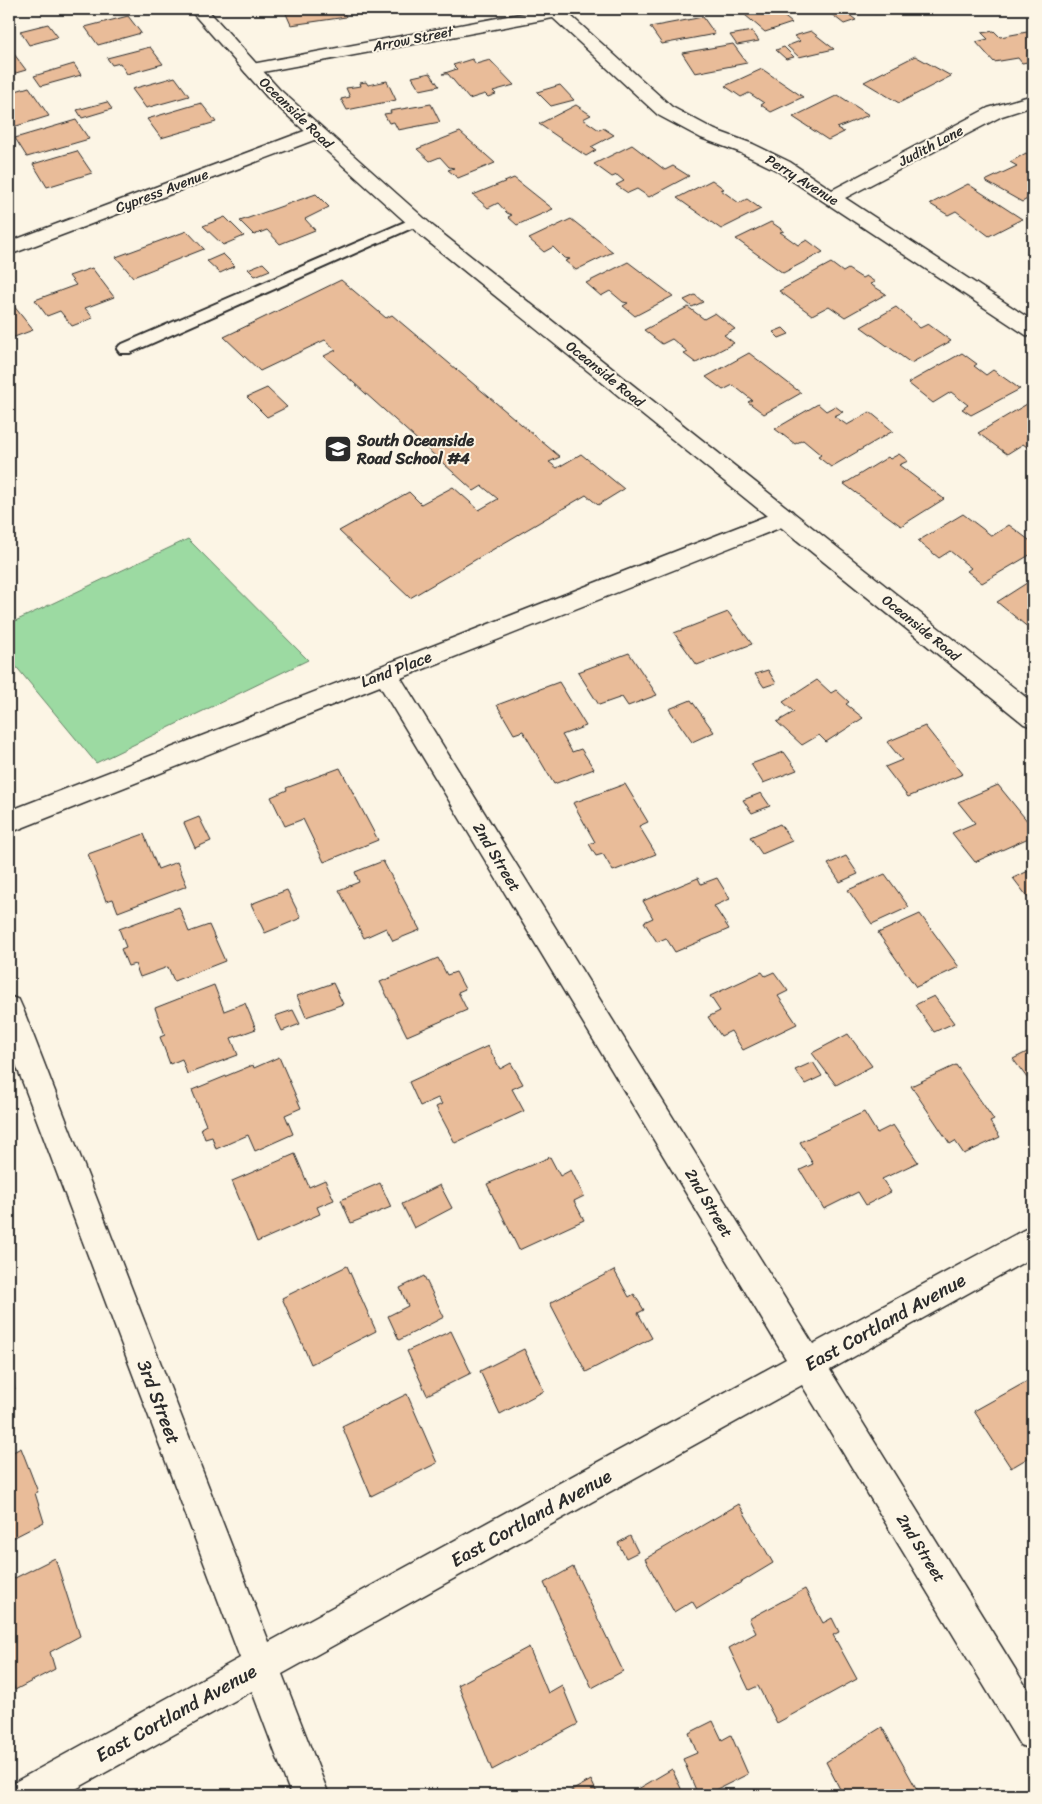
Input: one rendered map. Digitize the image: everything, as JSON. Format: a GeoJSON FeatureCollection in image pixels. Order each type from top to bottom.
{"type":"FeatureCollection","features":[{"type":"Feature","properties":{"kind":"street","name":"Oceanside Road"},"geometry":{"type":"LineString","coordinates":[[198,9],[273,93],[416,221],[1033,717]]}},
{"type":"Feature","properties":{"kind":"street","name":"Arrow Street"},"geometry":{"type":"LineString","coordinates":[[252,69],[561,10]]}},
{"type":"Feature","properties":{"kind":"street","name":"Perry Avenue"},"geometry":{"type":"LineString","coordinates":[[561,10],[665,111],[708,134],[746,148],[783,166],[1033,330]]}},
{"type":"Feature","properties":{"kind":"street","name":"Judith Lane"},"geometry":{"type":"LineString","coordinates":[[831,198],[995,112],[1033,100]]}},
{"type":"Feature","properties":{"kind":"street","name":"Cypress Avenue"},"geometry":{"type":"LineString","coordinates":[[9,249],[315,132]]}},
{"type":"Feature","properties":{"kind":"street","name":"Land Place"},"geometry":{"type":"LineString","coordinates":[[9,822],[784,517]]}},
{"type":"Feature","properties":{"kind":"street","name":"2nd Street"},"geometry":{"type":"LineString","coordinates":[[385,674],[1033,1732]]}},
{"type":"Feature","properties":{"kind":"street","name":"3rd Street"},"geometry":{"type":"LineString","coordinates":[[9,1008],[310,1795]]}},
{"type":"Feature","properties":{"kind":"street","name":"East Cortland Avenue"},"geometry":{"type":"LineString","coordinates":[[28,1795],[1033,1240]]}},
{"type":"Feature","properties":{"kind":"lane"},"geometry":{"type":"LineString","coordinates":[[125,349],[416,221]]}},
{"type":"Feature","properties":{"kind":"green space"},"geometry":{"type":"Polygon","coordinates":[[[188,539],[308,660],[96,763],[9,658],[9,624],[188,539]]]}},
{"type":"Feature","properties":{"kind":"building"},"geometry":{"type":"Polygon","coordinates":[[[284,9],[342,9],[346,17],[291,25],[284,9]]]}},
{"type":"Feature","properties":{"kind":"building"},"geometry":{"type":"Polygon","coordinates":[[[751,9],[775,9],[792,23],[765,32],[745,15],[754,12],[751,9]]]}},
{"type":"Feature","properties":{"kind":"building"},"geometry":{"type":"Polygon","coordinates":[[[825,9],[890,9],[875,14],[871,11],[860,14],[856,10],[847,13],[856,20],[844,24],[825,9]]]}},
{"type":"Feature","properties":{"kind":"building"},"geometry":{"type":"Polygon","coordinates":[[[128,16],[141,33],[98,45],[85,27],[128,16]]]}},
{"type":"Feature","properties":{"kind":"building"},"geometry":{"type":"Polygon","coordinates":[[[703,17],[715,34],[662,44],[650,27],[703,17]]]}},
{"type":"Feature","properties":{"kind":"building"},"geometry":{"type":"Polygon","coordinates":[[[48,24],[58,37],[29,45],[20,31],[48,24]]]}},
{"type":"Feature","properties":{"kind":"building"},"geometry":{"type":"Polygon","coordinates":[[[752,31],[759,41],[737,45],[730,35],[752,31]]]}},
{"type":"Feature","properties":{"kind":"building"},"geometry":{"type":"Polygon","coordinates":[[[811,31],[834,49],[799,57],[787,46],[800,41],[794,36],[811,31]]]}},
{"type":"Feature","properties":{"kind":"building"},"geometry":{"type":"Polygon","coordinates":[[[994,31],[1000,37],[1027,32],[1033,39],[1033,61],[1022,63],[1018,58],[994,62],[976,42],[988,39],[982,33],[994,31]]]}},
{"type":"Feature","properties":{"kind":"building"},"geometry":{"type":"Polygon","coordinates":[[[733,44],[747,63],[695,73],[682,53],[733,44]]]}},
{"type":"Feature","properties":{"kind":"building"},"geometry":{"type":"Polygon","coordinates":[[[150,47],[163,64],[127,74],[120,63],[112,65],[107,58],[150,47]]]}},
{"type":"Feature","properties":{"kind":"building"},"geometry":{"type":"Polygon","coordinates":[[[784,47],[794,57],[786,59],[776,50],[784,47]]]}},
{"type":"Feature","properties":{"kind":"building"},"geometry":{"type":"Polygon","coordinates":[[[14,54],[26,70],[9,75],[9,55],[14,54]]]}},
{"type":"Feature","properties":{"kind":"building"},"geometry":{"type":"Polygon","coordinates":[[[915,56],[951,76],[899,103],[864,82],[915,56]]]}},
{"type":"Feature","properties":{"kind":"building"},"geometry":{"type":"Polygon","coordinates":[[[472,59],[476,64],[490,60],[514,85],[493,91],[496,94],[488,97],[485,94],[469,99],[448,74],[442,74],[457,69],[453,65],[472,59]]]}},
{"type":"Feature","properties":{"kind":"building"},"geometry":{"type":"Polygon","coordinates":[[[74,64],[81,75],[41,86],[34,76],[74,64]]]}},
{"type":"Feature","properties":{"kind":"building"},"geometry":{"type":"Polygon","coordinates":[[[762,69],[803,97],[771,112],[761,105],[764,103],[749,93],[741,97],[725,86],[762,69]]]}},
{"type":"Feature","properties":{"kind":"building"},"geometry":{"type":"Polygon","coordinates":[[[430,73],[439,86],[420,90],[412,77],[430,73]]]}},
{"type":"Feature","properties":{"kind":"building"},"geometry":{"type":"Polygon","coordinates":[[[175,77],[189,96],[146,108],[132,89],[175,77]]]}},
{"type":"Feature","properties":{"kind":"building"},"geometry":{"type":"Polygon","coordinates":[[[387,81],[396,100],[347,110],[341,99],[350,97],[346,88],[361,86],[360,83],[366,82],[368,85],[387,81]]]}},
{"type":"Feature","properties":{"kind":"building"},"geometry":{"type":"Polygon","coordinates":[[[560,85],[574,100],[551,106],[537,92],[560,85]]]}},
{"type":"Feature","properties":{"kind":"building"},"geometry":{"type":"Polygon","coordinates":[[[29,87],[49,116],[10,128],[9,93],[29,87]]]}},
{"type":"Feature","properties":{"kind":"building"},"geometry":{"type":"Polygon","coordinates":[[[838,95],[869,115],[837,128],[844,132],[828,140],[793,117],[838,95]]]}},
{"type":"Feature","properties":{"kind":"building"},"geometry":{"type":"Polygon","coordinates":[[[107,102],[112,109],[82,118],[77,110],[107,102]]]}},
{"type":"Feature","properties":{"kind":"building"},"geometry":{"type":"Polygon","coordinates":[[[201,103],[216,122],[161,138],[147,119],[201,103]]]}},
{"type":"Feature","properties":{"kind":"building"},"geometry":{"type":"Polygon","coordinates":[[[431,104],[440,122],[398,130],[394,122],[389,123],[384,114],[391,113],[390,111],[431,104]]]}},
{"type":"Feature","properties":{"kind":"building"},"geometry":{"type":"Polygon","coordinates":[[[576,105],[591,115],[583,119],[599,130],[603,128],[614,135],[591,147],[596,150],[586,156],[539,124],[576,105]]]}},
{"type":"Feature","properties":{"kind":"building"},"geometry":{"type":"Polygon","coordinates":[[[76,120],[89,139],[27,157],[15,138],[76,120]]]}},
{"type":"Feature","properties":{"kind":"building"},"geometry":{"type":"Polygon","coordinates":[[[460,132],[495,163],[458,178],[448,170],[454,168],[449,167],[440,157],[430,161],[417,149],[460,132]]]}},
{"type":"Feature","properties":{"kind":"building"},"geometry":{"type":"Polygon","coordinates":[[[632,145],[665,170],[673,166],[689,176],[649,197],[637,189],[628,193],[616,185],[624,181],[617,175],[612,177],[594,164],[632,145]]]}},
{"type":"Feature","properties":{"kind":"building"},"geometry":{"type":"Polygon","coordinates":[[[77,151],[92,173],[47,187],[33,164],[77,151]]]}},
{"type":"Feature","properties":{"kind":"building"},"geometry":{"type":"Polygon","coordinates":[[[1026,153],[1033,158],[1033,196],[1022,202],[985,181],[1017,166],[1010,162],[1026,153]]]}},
{"type":"Feature","properties":{"kind":"building"},"geometry":{"type":"Polygon","coordinates":[[[514,178],[553,209],[517,225],[508,217],[512,215],[507,213],[498,203],[488,208],[473,195],[514,178]]]}},
{"type":"Feature","properties":{"kind":"building"},"geometry":{"type":"Polygon","coordinates":[[[712,180],[724,189],[721,190],[739,203],[747,199],[761,209],[721,229],[677,198],[712,180]]]}},
{"type":"Feature","properties":{"kind":"building"},"geometry":{"type":"Polygon","coordinates":[[[968,184],[1022,219],[989,236],[956,211],[948,215],[930,204],[968,184]]]}},
{"type":"Feature","properties":{"kind":"building"},"geometry":{"type":"Polygon","coordinates":[[[316,194],[329,207],[305,219],[315,230],[280,244],[267,230],[254,235],[240,221],[316,194]]]}},
{"type":"Feature","properties":{"kind":"building"},"geometry":{"type":"Polygon","coordinates":[[[225,217],[244,236],[223,245],[203,226],[225,217]]]}},
{"type":"Feature","properties":{"kind":"building"},"geometry":{"type":"Polygon","coordinates":[[[571,219],[613,252],[576,270],[565,261],[570,259],[564,258],[553,247],[544,252],[529,239],[571,219]]]}},
{"type":"Feature","properties":{"kind":"building"},"geometry":{"type":"Polygon","coordinates":[[[771,222],[784,231],[780,232],[798,245],[807,240],[823,252],[783,273],[736,239],[771,222]]]}},
{"type":"Feature","properties":{"kind":"building"},"geometry":{"type":"Polygon","coordinates":[[[187,231],[204,249],[133,277],[116,257],[187,231]]]}},
{"type":"Feature","properties":{"kind":"building"},"geometry":{"type":"Polygon","coordinates":[[[223,254],[235,266],[220,273],[207,261],[223,254]]]}},
{"type":"Feature","properties":{"kind":"building"},"geometry":{"type":"Polygon","coordinates":[[[628,262],[673,296],[635,316],[623,306],[628,303],[623,302],[610,291],[601,296],[586,283],[628,262]]]}},
{"type":"Feature","properties":{"kind":"building"},"geometry":{"type":"Polygon","coordinates":[[[263,263],[270,270],[255,276],[248,269],[263,263]]]}},
{"type":"Feature","properties":{"kind":"building"},"geometry":{"type":"Polygon","coordinates":[[[831,263],[843,272],[848,269],[862,278],[866,276],[875,282],[870,284],[886,294],[845,317],[829,306],[812,315],[779,291],[831,263]]]}},
{"type":"Feature","properties":{"kind":"building"},"geometry":{"type":"Polygon","coordinates":[[[92,268],[114,297],[85,308],[93,318],[72,326],[60,311],[47,316],[35,300],[76,285],[69,276],[92,268]]]}},
{"type":"Feature","properties":{"kind":"building"},"geometry":{"type":"Polygon","coordinates":[[[341,280],[386,318],[392,315],[560,457],[549,462],[557,468],[581,454],[624,489],[598,505],[586,495],[410,598],[339,531],[409,492],[421,504],[453,487],[479,510],[498,499],[482,486],[474,491],[324,356],[336,350],[325,340],[260,371],[224,337],[341,280]]]}},
{"type":"Feature","properties":{"kind":"building"},"geometry":{"type":"Polygon","coordinates":[[[695,295],[703,302],[692,307],[684,300],[695,295]]]}},
{"type":"Feature","properties":{"kind":"building"},"geometry":{"type":"Polygon","coordinates":[[[9,300],[33,330],[9,339],[9,300]]]}},
{"type":"Feature","properties":{"kind":"building"},"geometry":{"type":"Polygon","coordinates":[[[688,307],[704,319],[715,313],[735,329],[724,335],[734,343],[696,363],[684,354],[688,352],[672,339],[662,344],[644,330],[688,307]]]}},
{"type":"Feature","properties":{"kind":"building"},"geometry":{"type":"Polygon","coordinates":[[[896,307],[920,328],[928,324],[951,341],[911,363],[861,327],[896,307]]]}},
{"type":"Feature","properties":{"kind":"building"},"geometry":{"type":"Polygon","coordinates":[[[783,328],[789,334],[779,338],[773,332],[783,328]]]}},
{"type":"Feature","properties":{"kind":"building"},"geometry":{"type":"Polygon","coordinates":[[[749,353],[801,393],[764,414],[748,402],[752,400],[733,385],[723,390],[706,377],[749,353]]]}},
{"type":"Feature","properties":{"kind":"building"},"geometry":{"type":"Polygon","coordinates":[[[962,353],[977,364],[974,366],[986,375],[993,370],[1020,389],[971,415],[962,409],[968,405],[951,392],[933,403],[908,383],[962,353]]]}},
{"type":"Feature","properties":{"kind":"building"},"geometry":{"type":"Polygon","coordinates":[[[267,388],[287,407],[267,417],[247,397],[267,388]]]}},
{"type":"Feature","properties":{"kind":"building"},"geometry":{"type":"Polygon","coordinates":[[[1032,401],[1033,451],[1023,444],[1007,454],[978,433],[1032,401]]]}},
{"type":"Feature","properties":{"kind":"building"},"geometry":{"type":"Polygon","coordinates":[[[818,404],[826,411],[835,406],[843,412],[834,416],[847,425],[870,412],[893,431],[831,467],[818,457],[821,455],[803,440],[795,444],[775,429],[818,404]]]}},
{"type":"Feature","properties":{"kind":"building"},"geometry":{"type":"Polygon","coordinates":[[[899,454],[908,461],[899,465],[944,499],[901,526],[844,484],[888,457],[890,459],[899,454]]]}},
{"type":"Feature","properties":{"kind":"building"},"geometry":{"type":"Polygon","coordinates":[[[963,514],[992,536],[1009,525],[1033,543],[1033,553],[982,583],[967,571],[971,568],[950,551],[939,558],[918,541],[963,514]]]}},
{"type":"Feature","properties":{"kind":"building"},"geometry":{"type":"Polygon","coordinates":[[[1033,579],[1033,627],[1030,629],[997,602],[1033,579]]]}},
{"type":"Feature","properties":{"kind":"building"},"geometry":{"type":"Polygon","coordinates":[[[728,612],[752,644],[697,665],[674,633],[728,612]]]}},
{"type":"Feature","properties":{"kind":"building"},"geometry":{"type":"Polygon","coordinates":[[[629,653],[657,695],[628,706],[622,697],[599,705],[578,672],[629,653]]]}},
{"type":"Feature","properties":{"kind":"building"},"geometry":{"type":"Polygon","coordinates":[[[768,670],[776,683],[764,687],[755,674],[768,670]]]}},
{"type":"Feature","properties":{"kind":"building"},"geometry":{"type":"Polygon","coordinates":[[[817,680],[831,693],[836,690],[849,702],[846,704],[863,718],[826,742],[819,735],[802,745],[777,722],[794,712],[783,702],[817,680]]]}},
{"type":"Feature","properties":{"kind":"building"},"geometry":{"type":"Polygon","coordinates":[[[559,682],[586,726],[562,735],[572,752],[581,749],[594,769],[554,784],[523,731],[514,734],[497,705],[559,682]]]}},
{"type":"Feature","properties":{"kind":"building"},"geometry":{"type":"Polygon","coordinates":[[[691,700],[714,732],[692,742],[669,709],[691,700]]]}},
{"type":"Feature","properties":{"kind":"building"},"geometry":{"type":"Polygon","coordinates":[[[925,726],[963,774],[908,797],[885,767],[902,760],[887,742],[925,726]]]}},
{"type":"Feature","properties":{"kind":"building"},"geometry":{"type":"Polygon","coordinates":[[[784,752],[797,770],[763,783],[751,764],[784,752]]]}},
{"type":"Feature","properties":{"kind":"building"},"geometry":{"type":"Polygon","coordinates":[[[340,768],[378,840],[324,862],[303,819],[285,826],[271,797],[287,790],[286,788],[340,768]]]}},
{"type":"Feature","properties":{"kind":"building"},"geometry":{"type":"Polygon","coordinates":[[[625,784],[648,822],[639,826],[656,854],[613,871],[603,854],[596,856],[589,844],[595,842],[573,803],[625,784]]]}},
{"type":"Feature","properties":{"kind":"building"},"geometry":{"type":"Polygon","coordinates":[[[998,785],[1033,828],[1033,836],[975,862],[952,833],[975,823],[958,802],[998,785]]]}},
{"type":"Feature","properties":{"kind":"building"},"geometry":{"type":"Polygon","coordinates":[[[761,793],[770,806],[752,813],[743,800],[761,793]]]}},
{"type":"Feature","properties":{"kind":"building"},"geometry":{"type":"Polygon","coordinates":[[[199,817],[211,841],[195,848],[184,823],[199,817]]]}},
{"type":"Feature","properties":{"kind":"building"},"geometry":{"type":"Polygon","coordinates":[[[780,824],[792,841],[762,854],[750,837],[780,824]]]}},
{"type":"Feature","properties":{"kind":"building"},"geometry":{"type":"Polygon","coordinates":[[[144,834],[158,869],[177,862],[187,886],[118,912],[113,899],[106,901],[88,854],[144,834]]]}},
{"type":"Feature","properties":{"kind":"building"},"geometry":{"type":"Polygon","coordinates":[[[846,856],[858,874],[840,882],[828,864],[846,856]]]}},
{"type":"Feature","properties":{"kind":"building"},"geometry":{"type":"Polygon","coordinates":[[[383,861],[420,930],[393,941],[386,928],[364,938],[339,890],[359,882],[355,872],[383,861]]]}},
{"type":"Feature","properties":{"kind":"building"},"geometry":{"type":"Polygon","coordinates":[[[1033,869],[1033,904],[1013,878],[1033,869]]]}},
{"type":"Feature","properties":{"kind":"building"},"geometry":{"type":"Polygon","coordinates":[[[885,874],[909,907],[872,924],[848,890],[885,874]]]}},
{"type":"Feature","properties":{"kind":"building"},"geometry":{"type":"Polygon","coordinates":[[[698,878],[701,884],[717,878],[730,899],[714,906],[729,929],[675,952],[666,938],[657,942],[644,922],[653,918],[643,901],[698,878]]]}},
{"type":"Feature","properties":{"kind":"building"},"geometry":{"type":"Polygon","coordinates":[[[287,890],[301,918],[265,933],[251,904],[287,890]]]}},
{"type":"Feature","properties":{"kind":"building"},"geometry":{"type":"Polygon","coordinates":[[[179,907],[189,932],[209,925],[225,961],[174,981],[168,967],[140,977],[135,964],[128,966],[121,949],[126,947],[119,929],[179,907]]]}},
{"type":"Feature","properties":{"kind":"building"},"geometry":{"type":"Polygon","coordinates":[[[920,914],[959,967],[916,987],[878,933],[920,914]]]}},
{"type":"Feature","properties":{"kind":"building"},"geometry":{"type":"Polygon","coordinates":[[[438,958],[447,975],[456,972],[465,989],[458,992],[467,1010],[407,1036],[380,982],[438,958]]]}},
{"type":"Feature","properties":{"kind":"building"},"geometry":{"type":"Polygon","coordinates":[[[762,972],[765,976],[774,972],[788,991],[778,996],[797,1024],[743,1050],[731,1031],[721,1036],[708,1017],[720,1011],[710,996],[762,972]]]}},
{"type":"Feature","properties":{"kind":"building"},"geometry":{"type":"Polygon","coordinates":[[[333,983],[343,1004],[306,1017],[297,996],[333,983]]]}},
{"type":"Feature","properties":{"kind":"building"},"geometry":{"type":"Polygon","coordinates":[[[214,985],[224,1011],[245,1003],[256,1029],[231,1038],[238,1055],[187,1074],[182,1059],[170,1064],[160,1037],[165,1035],[155,1008],[214,985]]]}},
{"type":"Feature","properties":{"kind":"building"},"geometry":{"type":"Polygon","coordinates":[[[934,996],[954,1023],[934,1032],[915,1005],[934,996]]]}},
{"type":"Feature","properties":{"kind":"building"},"geometry":{"type":"Polygon","coordinates":[[[293,1010],[300,1024],[282,1031],[275,1016],[293,1010]]]}},
{"type":"Feature","properties":{"kind":"building"},"geometry":{"type":"Polygon","coordinates":[[[848,1034],[872,1066],[836,1085],[812,1053],[848,1034]]]}},
{"type":"Feature","properties":{"kind":"building"},"geometry":{"type":"Polygon","coordinates":[[[488,1046],[500,1069],[511,1063],[523,1084],[512,1089],[524,1111],[455,1143],[436,1107],[442,1104],[438,1098],[420,1106],[409,1082],[488,1046]]]}},
{"type":"Feature","properties":{"kind":"building"},"geometry":{"type":"Polygon","coordinates":[[[1033,1049],[1033,1086],[1013,1059],[1033,1049]]]}},
{"type":"Feature","properties":{"kind":"building"},"geometry":{"type":"Polygon","coordinates":[[[279,1057],[301,1108],[285,1115],[293,1134],[255,1151],[248,1135],[216,1149],[212,1137],[205,1139],[201,1128],[206,1125],[192,1090],[253,1065],[254,1068],[279,1057]]]}},
{"type":"Feature","properties":{"kind":"building"},"geometry":{"type":"Polygon","coordinates":[[[813,1062],[822,1076],[805,1084],[795,1070],[813,1062]]]}},
{"type":"Feature","properties":{"kind":"building"},"geometry":{"type":"Polygon","coordinates":[[[956,1065],[994,1120],[990,1122],[1000,1137],[964,1154],[955,1141],[950,1144],[911,1086],[956,1065]]]}},
{"type":"Feature","properties":{"kind":"building"},"geometry":{"type":"Polygon","coordinates":[[[864,1112],[877,1133],[893,1125],[918,1162],[882,1179],[891,1192],[866,1205],[858,1192],[824,1209],[800,1170],[813,1164],[800,1142],[864,1112]]]}},
{"type":"Feature","properties":{"kind":"building"},"geometry":{"type":"Polygon","coordinates":[[[295,1154],[309,1187],[325,1180],[334,1200],[317,1207],[320,1214],[257,1242],[232,1181],[295,1154]]]}},
{"type":"Feature","properties":{"kind":"building"},"geometry":{"type":"Polygon","coordinates":[[[550,1157],[560,1176],[571,1170],[584,1196],[574,1201],[584,1220],[519,1250],[487,1184],[550,1157]]]}},
{"type":"Feature","properties":{"kind":"building"},"geometry":{"type":"Polygon","coordinates":[[[380,1183],[391,1207],[351,1223],[341,1200],[380,1183]]]}},
{"type":"Feature","properties":{"kind":"building"},"geometry":{"type":"Polygon","coordinates":[[[440,1185],[452,1208],[414,1228],[402,1204],[440,1185]]]}},
{"type":"Feature","properties":{"kind":"building"},"geometry":{"type":"Polygon","coordinates":[[[347,1266],[376,1331],[311,1364],[282,1298],[347,1266]]]}},
{"type":"Feature","properties":{"kind":"building"},"geometry":{"type":"Polygon","coordinates":[[[614,1270],[629,1297],[634,1294],[644,1310],[638,1313],[652,1338],[586,1372],[550,1303],[614,1270]]]}},
{"type":"Feature","properties":{"kind":"building"},"geometry":{"type":"Polygon","coordinates":[[[424,1276],[444,1317],[399,1340],[388,1316],[408,1306],[400,1288],[424,1276]]]}},
{"type":"Feature","properties":{"kind":"building"},"geometry":{"type":"Polygon","coordinates":[[[451,1331],[471,1373],[427,1395],[407,1351],[451,1331]]]}},
{"type":"Feature","properties":{"kind":"building"},"geometry":{"type":"Polygon","coordinates":[[[524,1349],[544,1391],[500,1414],[480,1371],[524,1349]]]}},
{"type":"Feature","properties":{"kind":"building"},"geometry":{"type":"Polygon","coordinates":[[[9,1370],[15,1389],[9,1392],[9,1370]]]}},
{"type":"Feature","properties":{"kind":"building"},"geometry":{"type":"Polygon","coordinates":[[[1033,1378],[1033,1455],[1011,1468],[974,1411],[1033,1378]]]}},
{"type":"Feature","properties":{"kind":"building"},"geometry":{"type":"Polygon","coordinates":[[[407,1394],[437,1463],[371,1496],[342,1426],[407,1394]]]}},
{"type":"Feature","properties":{"kind":"building"},"geometry":{"type":"Polygon","coordinates":[[[21,1448],[38,1492],[35,1493],[44,1522],[9,1540],[9,1454],[21,1448]]]}},
{"type":"Feature","properties":{"kind":"building"},"geometry":{"type":"Polygon","coordinates":[[[739,1504],[773,1563],[697,1609],[692,1601],[674,1612],[645,1559],[739,1504]]]}},
{"type":"Feature","properties":{"kind":"building"},"geometry":{"type":"Polygon","coordinates":[[[630,1536],[638,1552],[626,1558],[618,1543],[630,1536]]]}},
{"type":"Feature","properties":{"kind":"building"},"geometry":{"type":"Polygon","coordinates":[[[55,1558],[80,1636],[50,1652],[55,1669],[15,1690],[11,1674],[9,1675],[9,1581],[55,1558]]]}},
{"type":"Feature","properties":{"kind":"building"},"geometry":{"type":"Polygon","coordinates":[[[573,1567],[623,1671],[592,1688],[544,1583],[573,1567]]]}},
{"type":"Feature","properties":{"kind":"building"},"geometry":{"type":"Polygon","coordinates":[[[805,1589],[823,1623],[832,1618],[839,1632],[833,1635],[857,1679],[777,1723],[758,1686],[749,1690],[729,1648],[756,1633],[749,1619],[805,1589]]]}},
{"type":"Feature","properties":{"kind":"building"},"geometry":{"type":"Polygon","coordinates":[[[529,1647],[548,1693],[562,1685],[578,1724],[492,1770],[458,1685],[529,1647]]]}},
{"type":"Feature","properties":{"kind":"building"},"geometry":{"type":"Polygon","coordinates":[[[713,1721],[722,1740],[731,1735],[748,1774],[706,1795],[698,1795],[683,1759],[697,1753],[689,1733],[713,1721]]]}},
{"type":"Feature","properties":{"kind":"building"},"geometry":{"type":"Polygon","coordinates":[[[882,1727],[920,1795],[843,1795],[826,1762],[882,1727]]]}},
{"type":"Feature","properties":{"kind":"building"},"geometry":{"type":"Polygon","coordinates":[[[672,1769],[684,1795],[628,1795],[672,1769]]]}},
{"type":"Feature","properties":{"kind":"building"},"geometry":{"type":"Polygon","coordinates":[[[591,1780],[598,1795],[564,1795],[591,1780]]]}},
{"type":"Feature","properties":{"kind":"place","name":"South Oceanside Road School #4"},"geometry":{"type":"Point","coordinates":[338,449]}}]}
